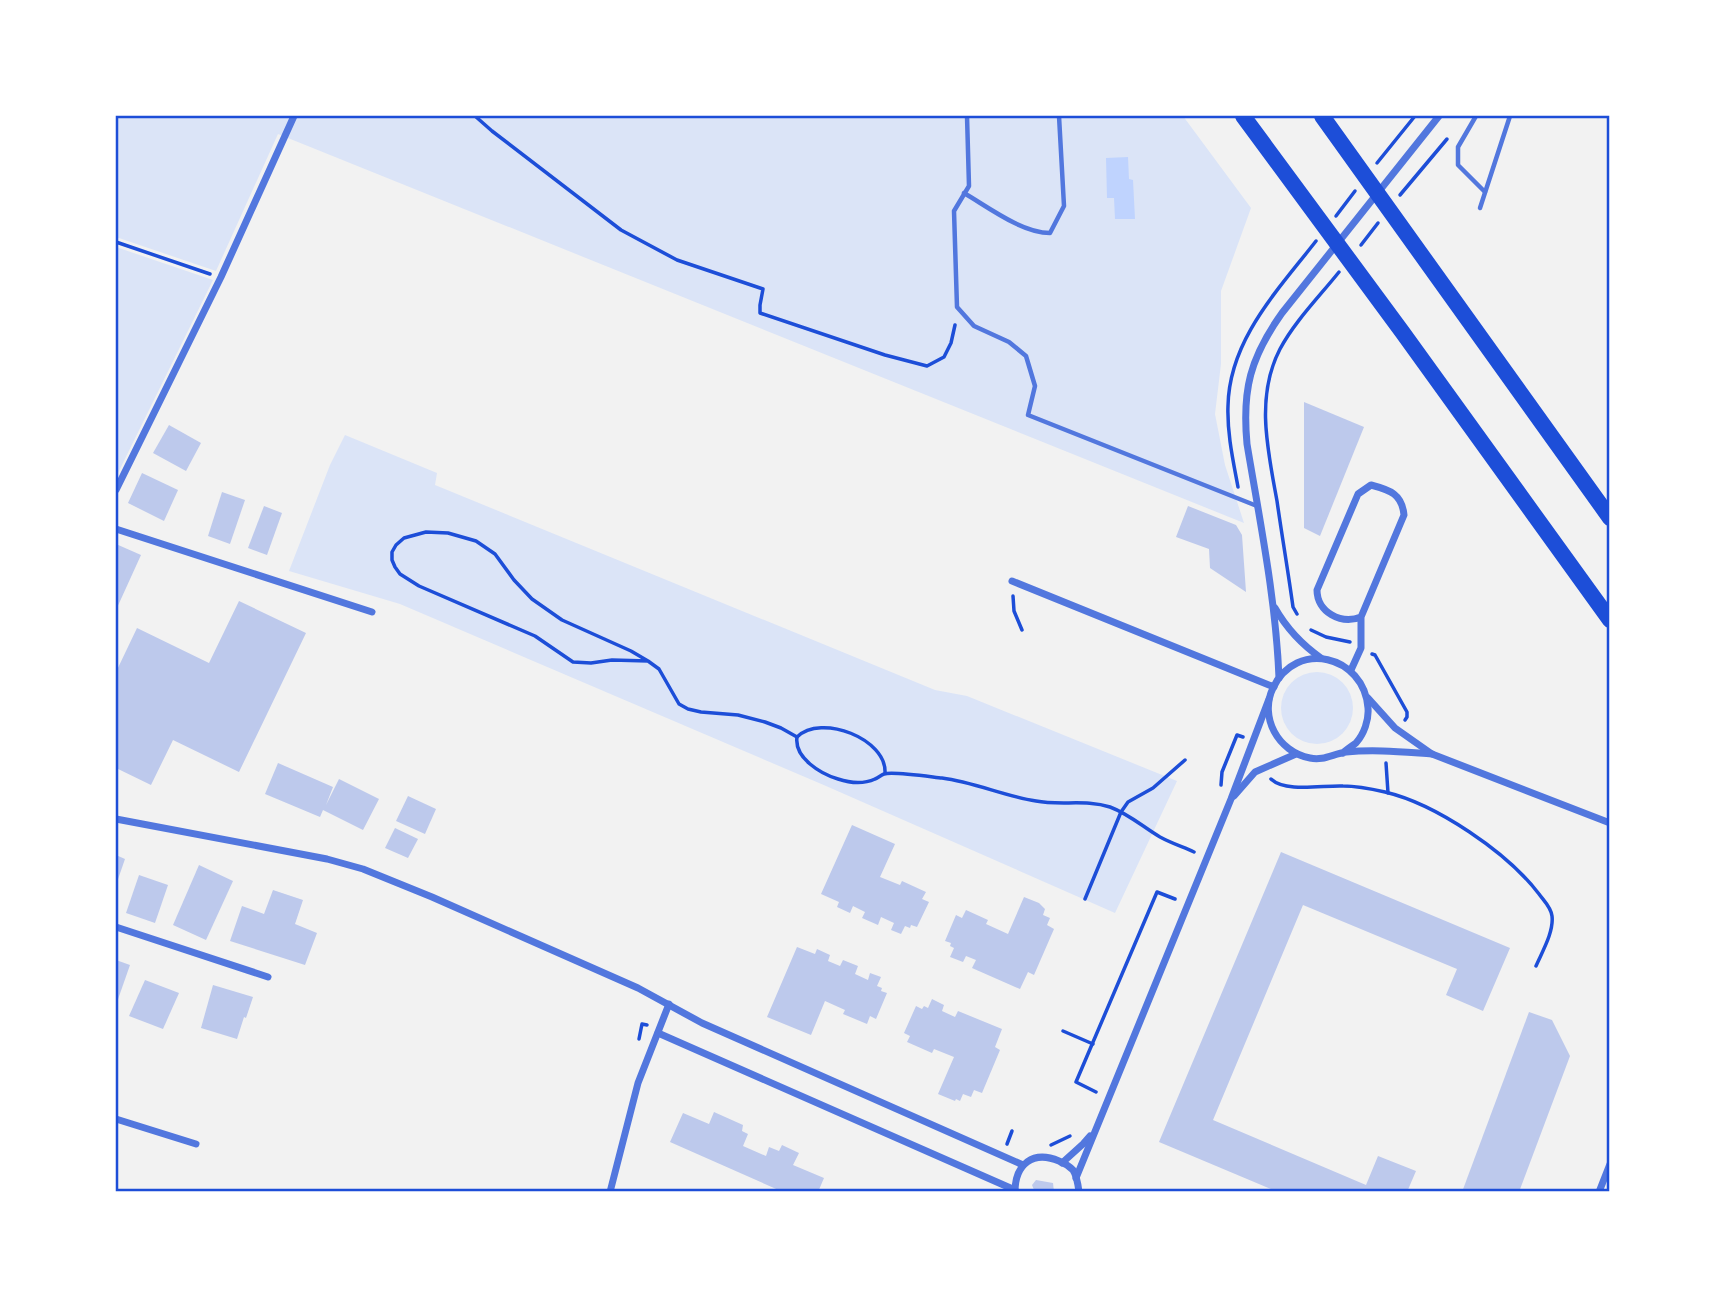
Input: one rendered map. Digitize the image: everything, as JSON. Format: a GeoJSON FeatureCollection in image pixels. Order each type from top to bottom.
{"type":"FeatureCollection","features":[{"type":"Feature","properties":{"kind":"highway"},"geometry":{"type":"LineString","coordinates":[[1242,116],[1403,333],[1609,621]]}},
{"type":"Feature","properties":{"kind":"highway"},"geometry":{"type":"LineString","coordinates":[[1322,116],[1609,518]]}},
{"type":"Feature","properties":{"kind":"street"},"geometry":{"type":"LineString","coordinates":[[116,490],[220,277],[294,116]]}},
{"type":"Feature","properties":{"kind":"street"},"geometry":{"type":"LineString","coordinates":[[1279,678],[1273,605],[1247,444],[1245,418],[1250,377],[1267,334],[1282,313],[1439,116]]}},
{"type":"Feature","properties":{"kind":"street"},"geometry":{"type":"LineString","coordinates":[[1351,670],[1361,648],[1361,617],[1404,515],[1399,497],[1385,488],[1371,485],[1358,494],[1318,590],[1323,610],[1350,620],[1361,617]]}},
{"type":"Feature","properties":{"kind":"street"},"geometry":{"type":"LineString","coordinates":[[116,529],[372,612]]}},
{"type":"Feature","properties":{"kind":"street"},"geometry":{"type":"LineString","coordinates":[[1012,581],[1274,687]]}},
{"type":"Feature","properties":{"kind":"street"},"geometry":{"type":"LineString","coordinates":[[1273,605],[1294,636],[1322,659]]}},
{"type":"Feature","properties":{"kind":"street"},"geometry":{"type":"LineString","coordinates":[[1076,1178],[1231,799],[1269,699],[1279,678],[1290,667],[1306,660],[1337,662],[1351,670],[1361,683],[1367,698],[1368,714],[1356,743],[1328,758],[1312,759],[1296,754],[1282,744],[1272,729],[1268,712],[1269,699]]}},
{"type":"Feature","properties":{"kind":"street"},"geometry":{"type":"LineString","coordinates":[[1367,698],[1395,728],[1432,754],[1609,823]]}},
{"type":"Feature","properties":{"kind":"street"},"geometry":{"type":"LineString","coordinates":[[1343,752],[1387,750],[1432,754]]}},
{"type":"Feature","properties":{"kind":"street"},"geometry":{"type":"LineString","coordinates":[[1231,799],[1255,772],[1296,754]]}},
{"type":"Feature","properties":{"kind":"street"},"geometry":{"type":"LineString","coordinates":[[116,819],[327,859],[363,869],[638,988],[702,1023],[1023,1165]]}},
{"type":"Feature","properties":{"kind":"street"},"geometry":{"type":"LineString","coordinates":[[116,927],[268,977]]}},
{"type":"Feature","properties":{"kind":"street"},"geometry":{"type":"LineString","coordinates":[[610,1192],[638,1083],[668,1004]]}},
{"type":"Feature","properties":{"kind":"street"},"geometry":{"type":"LineString","coordinates":[[658,1033],[1015,1191],[1023,1165],[1032,1158],[1044,1157],[1070,1167],[1079,1192]]}},
{"type":"Feature","properties":{"kind":"street"},"geometry":{"type":"LineString","coordinates":[[116,1119],[196,1144]]}},
{"type":"Feature","properties":{"kind":"street"},"geometry":{"type":"LineString","coordinates":[[1062,1163],[1095,1130]]}},
{"type":"Feature","properties":{"kind":"street"},"geometry":{"type":"LineString","coordinates":[[1603,1188],[1609,1164]]}},
{"type":"Feature","properties":{"kind":"lane"},"geometry":{"type":"LineString","coordinates":[[967,116],[969,186],[954,211],[957,307],[974,326],[1009,342],[1026,356],[1035,386],[1028,415],[1257,506]]}},
{"type":"Feature","properties":{"kind":"lane"},"geometry":{"type":"LineString","coordinates":[[964,193],[1021,226],[1041,233],[1050,233],[1064,205],[1059,116]]}},
{"type":"Feature","properties":{"kind":"lane"},"geometry":{"type":"LineString","coordinates":[[1476,116],[1458,147],[1458,165],[1485,192]]}},
{"type":"Feature","properties":{"kind":"lane"},"geometry":{"type":"LineString","coordinates":[[1480,208],[1510,116]]}},
{"type":"Feature","properties":{"kind":"path"},"geometry":{"type":"LineString","coordinates":[[475,116],[621,230],[677,260],[763,289],[760,313],[885,355],[927,366],[944,357],[955,331],[957,307]]}},
{"type":"Feature","properties":{"kind":"path"},"geometry":{"type":"LineString","coordinates":[[1398,136],[1415,116]]}},
{"type":"Feature","properties":{"kind":"path"},"geometry":{"type":"LineString","coordinates":[[1393,204],[1428,161]]}},
{"type":"Feature","properties":{"kind":"path"},"geometry":{"type":"LineString","coordinates":[[1358,248],[1384,215]]}},
{"type":"Feature","properties":{"kind":"path"},"geometry":{"type":"LineString","coordinates":[[116,242],[220,277]]}},
{"type":"Feature","properties":{"kind":"path"},"geometry":{"type":"LineString","coordinates":[[1293,601],[1268,447],[1265,411],[1269,383],[1280,349],[1341,270]]}},
{"type":"Feature","properties":{"kind":"path"},"geometry":{"type":"LineString","coordinates":[[648,661],[573,662],[535,636],[419,586],[400,574],[392,560],[392,552],[404,538],[426,532],[448,533],[475,541],[495,554],[532,599],[562,620],[648,661],[659,669],[679,704],[688,709],[738,715],[765,722],[797,737]]}},
{"type":"Feature","properties":{"kind":"path"},"geometry":{"type":"LineString","coordinates":[[1012,581],[1014,611],[1022,631]]}},
{"type":"Feature","properties":{"kind":"path"},"geometry":{"type":"LineString","coordinates":[[885,774],[881,757],[863,740],[849,733],[820,727],[803,732],[797,737],[796,745],[806,761],[838,779],[865,782],[885,774],[946,778],[1034,801],[1106,806],[1121,812],[1161,837],[1195,852]]}},
{"type":"Feature","properties":{"kind":"path"},"geometry":{"type":"LineString","coordinates":[[1220,789],[1222,772],[1237,735],[1245,738]]}},
{"type":"Feature","properties":{"kind":"path"},"geometry":{"type":"LineString","coordinates":[[1085,899],[1121,812],[1128,802],[1153,788],[1185,760]]}},
{"type":"Feature","properties":{"kind":"path"},"geometry":{"type":"LineString","coordinates":[[1386,760],[1388,793]]}},
{"type":"Feature","properties":{"kind":"path"},"geometry":{"type":"LineString","coordinates":[[1267,775],[1281,785],[1346,785],[1388,793],[1463,827],[1506,860],[1534,887],[1551,910],[1553,919],[1550,932],[1536,966]]}},
{"type":"Feature","properties":{"kind":"path"},"geometry":{"type":"LineString","coordinates":[[1093,1101],[1097,1091],[1076,1082],[1157,892],[1175,899]]}},
{"type":"Feature","properties":{"kind":"path"},"geometry":{"type":"LineString","coordinates":[[1063,1031],[1093,1044]]}},
{"type":"Feature","properties":{"kind":"path"},"geometry":{"type":"LineString","coordinates":[[1002,1157],[1012,1131]]}},
{"type":"Feature","properties":{"kind":"path"},"geometry":{"type":"LineString","coordinates":[[1048,1146],[1073,1134]]}},
{"type":"Feature","properties":{"kind":"shaded area"},"geometry":{"type":"Polygon","coordinates":[[[116,116],[1183,116],[1251,208],[1221,291],[1221,364],[1215,414],[1225,465],[1244,523],[278,134],[216,271],[116,237],[116,116]]]}},
{"type":"Feature","properties":{"kind":"shaded area"},"geometry":{"type":"Polygon","coordinates":[[[116,247],[213,280],[116,477],[116,247]]]}},
{"type":"Feature","properties":{"kind":"shaded area"},"geometry":{"type":"Polygon","coordinates":[[[345,435],[437,473],[435,485],[935,690],[967,696],[1177,781],[1115,913],[400,604],[289,571],[330,465],[345,435]]]}},
{"type":"Feature","properties":{"kind":"shaded area"},"geometry":{"type":"Polygon","coordinates":[[[1310,672],[1324,672],[1343,682],[1353,701],[1353,715],[1343,734],[1324,744],[1310,744],[1291,734],[1281,715],[1281,701],[1291,682],[1310,672]]]}},
{"type":"Feature","properties":{"kind":"water"},"geometry":{"type":"Polygon","coordinates":[[[1128,157],[1129,179],[1133,180],[1135,219],[1115,219],[1114,198],[1107,198],[1106,158],[1128,157]]]}},
{"type":"Feature","properties":{"kind":"building"},"geometry":{"type":"Polygon","coordinates":[[[1304,402],[1364,427],[1320,536],[1304,528],[1304,402]]]}},
{"type":"Feature","properties":{"kind":"building"},"geometry":{"type":"Polygon","coordinates":[[[169,425],[201,443],[186,471],[153,453],[169,425]]]}},
{"type":"Feature","properties":{"kind":"building"},"geometry":{"type":"Polygon","coordinates":[[[142,473],[178,490],[164,521],[128,503],[142,473]]]}},
{"type":"Feature","properties":{"kind":"building"},"geometry":{"type":"Polygon","coordinates":[[[222,492],[245,500],[230,544],[208,536],[222,492]]]}},
{"type":"Feature","properties":{"kind":"building"},"geometry":{"type":"Polygon","coordinates":[[[264,506],[282,513],[267,555],[248,548],[264,506]]]}},
{"type":"Feature","properties":{"kind":"building"},"geometry":{"type":"Polygon","coordinates":[[[1188,506],[1236,525],[1242,535],[1246,592],[1210,568],[1209,549],[1176,537],[1188,506]]]}},
{"type":"Feature","properties":{"kind":"building"},"geometry":{"type":"Polygon","coordinates":[[[116,544],[141,555],[116,610],[116,544]]]}},
{"type":"Feature","properties":{"kind":"building"},"geometry":{"type":"Polygon","coordinates":[[[239,601],[306,633],[239,772],[173,740],[151,785],[116,768],[116,672],[137,628],[209,663],[239,601]]]}},
{"type":"Feature","properties":{"kind":"building"},"geometry":{"type":"Polygon","coordinates":[[[278,763],[333,787],[326,805],[339,779],[379,799],[363,830],[323,810],[320,817],[265,794],[278,763]]]}},
{"type":"Feature","properties":{"kind":"building"},"geometry":{"type":"Polygon","coordinates":[[[408,796],[436,809],[425,834],[396,821],[408,796]]]}},
{"type":"Feature","properties":{"kind":"building"},"geometry":{"type":"Polygon","coordinates":[[[852,825],[895,844],[880,877],[900,885],[902,881],[926,892],[922,899],[929,902],[917,927],[905,926],[901,934],[891,930],[894,923],[881,917],[878,925],[862,918],[865,912],[853,906],[850,913],[837,907],[839,902],[821,894],[852,825]]]}},
{"type":"Feature","properties":{"kind":"building"},"geometry":{"type":"Polygon","coordinates":[[[395,828],[418,839],[408,858],[385,848],[395,828]]]}},
{"type":"Feature","properties":{"kind":"building"},"geometry":{"type":"Polygon","coordinates":[[[1281,852],[1510,948],[1483,1011],[1446,995],[1457,969],[1303,905],[1213,1120],[1366,1185],[1378,1156],[1416,1171],[1407,1192],[1278,1192],[1159,1142],[1281,852]]]}},
{"type":"Feature","properties":{"kind":"building"},"geometry":{"type":"Polygon","coordinates":[[[116,855],[125,859],[116,885],[116,855]]]}},
{"type":"Feature","properties":{"kind":"building"},"geometry":{"type":"Polygon","coordinates":[[[199,865],[233,881],[206,940],[173,925],[199,865]]]}},
{"type":"Feature","properties":{"kind":"building"},"geometry":{"type":"Polygon","coordinates":[[[139,875],[168,885],[155,923],[126,913],[139,875]]]}},
{"type":"Feature","properties":{"kind":"building"},"geometry":{"type":"Polygon","coordinates":[[[273,890],[303,900],[295,924],[317,933],[305,965],[230,941],[242,906],[264,914],[273,890]]]}},
{"type":"Feature","properties":{"kind":"building"},"geometry":{"type":"Polygon","coordinates":[[[1024,897],[1039,903],[1045,909],[1043,915],[1050,918],[1047,925],[1054,929],[1034,975],[1028,972],[1020,989],[972,968],[976,960],[966,956],[963,962],[950,957],[954,948],[950,946],[951,943],[945,941],[956,915],[962,918],[966,910],[988,920],[986,924],[1008,934],[1024,897]]]}},
{"type":"Feature","properties":{"kind":"building"},"geometry":{"type":"Polygon","coordinates":[[[797,947],[815,954],[817,949],[830,955],[828,961],[840,966],[843,960],[858,966],[855,974],[868,980],[870,973],[881,977],[877,986],[887,993],[876,1019],[870,1016],[867,1024],[843,1014],[845,1010],[825,1001],[811,1035],[767,1017],[797,947]]]}},
{"type":"Feature","properties":{"kind":"building"},"geometry":{"type":"Polygon","coordinates":[[[116,960],[130,965],[116,1005],[116,960]]]}},
{"type":"Feature","properties":{"kind":"building"},"geometry":{"type":"Polygon","coordinates":[[[145,980],[179,993],[163,1029],[129,1016],[145,980]]]}},
{"type":"Feature","properties":{"kind":"building"},"geometry":{"type":"Polygon","coordinates":[[[213,985],[253,997],[237,1039],[201,1028],[213,985]]]}},
{"type":"Feature","properties":{"kind":"building"},"geometry":{"type":"Polygon","coordinates":[[[932,999],[944,1005],[942,1011],[955,1017],[958,1011],[1002,1029],[995,1047],[1000,1050],[982,1093],[974,1090],[971,1097],[963,1094],[960,1101],[938,1094],[954,1057],[934,1049],[932,1053],[907,1042],[910,1036],[904,1033],[916,1006],[928,1008],[932,999]]]}},
{"type":"Feature","properties":{"kind":"building"},"geometry":{"type":"Polygon","coordinates":[[[1529,1012],[1552,1020],[1570,1056],[1519,1192],[1462,1192],[1529,1012]]]}},
{"type":"Feature","properties":{"kind":"building"},"geometry":{"type":"Polygon","coordinates":[[[714,1112],[743,1125],[742,1131],[748,1134],[743,1146],[766,1156],[769,1147],[779,1151],[782,1145],[799,1153],[793,1165],[824,1178],[818,1192],[783,1192],[670,1142],[683,1113],[709,1124],[714,1112]]]}},
{"type":"Feature","properties":{"kind":"building"},"geometry":{"type":"Polygon","coordinates":[[[1036,1180],[1053,1183],[1054,1192],[1034,1190],[1032,1185],[1036,1180]]]}}]}
